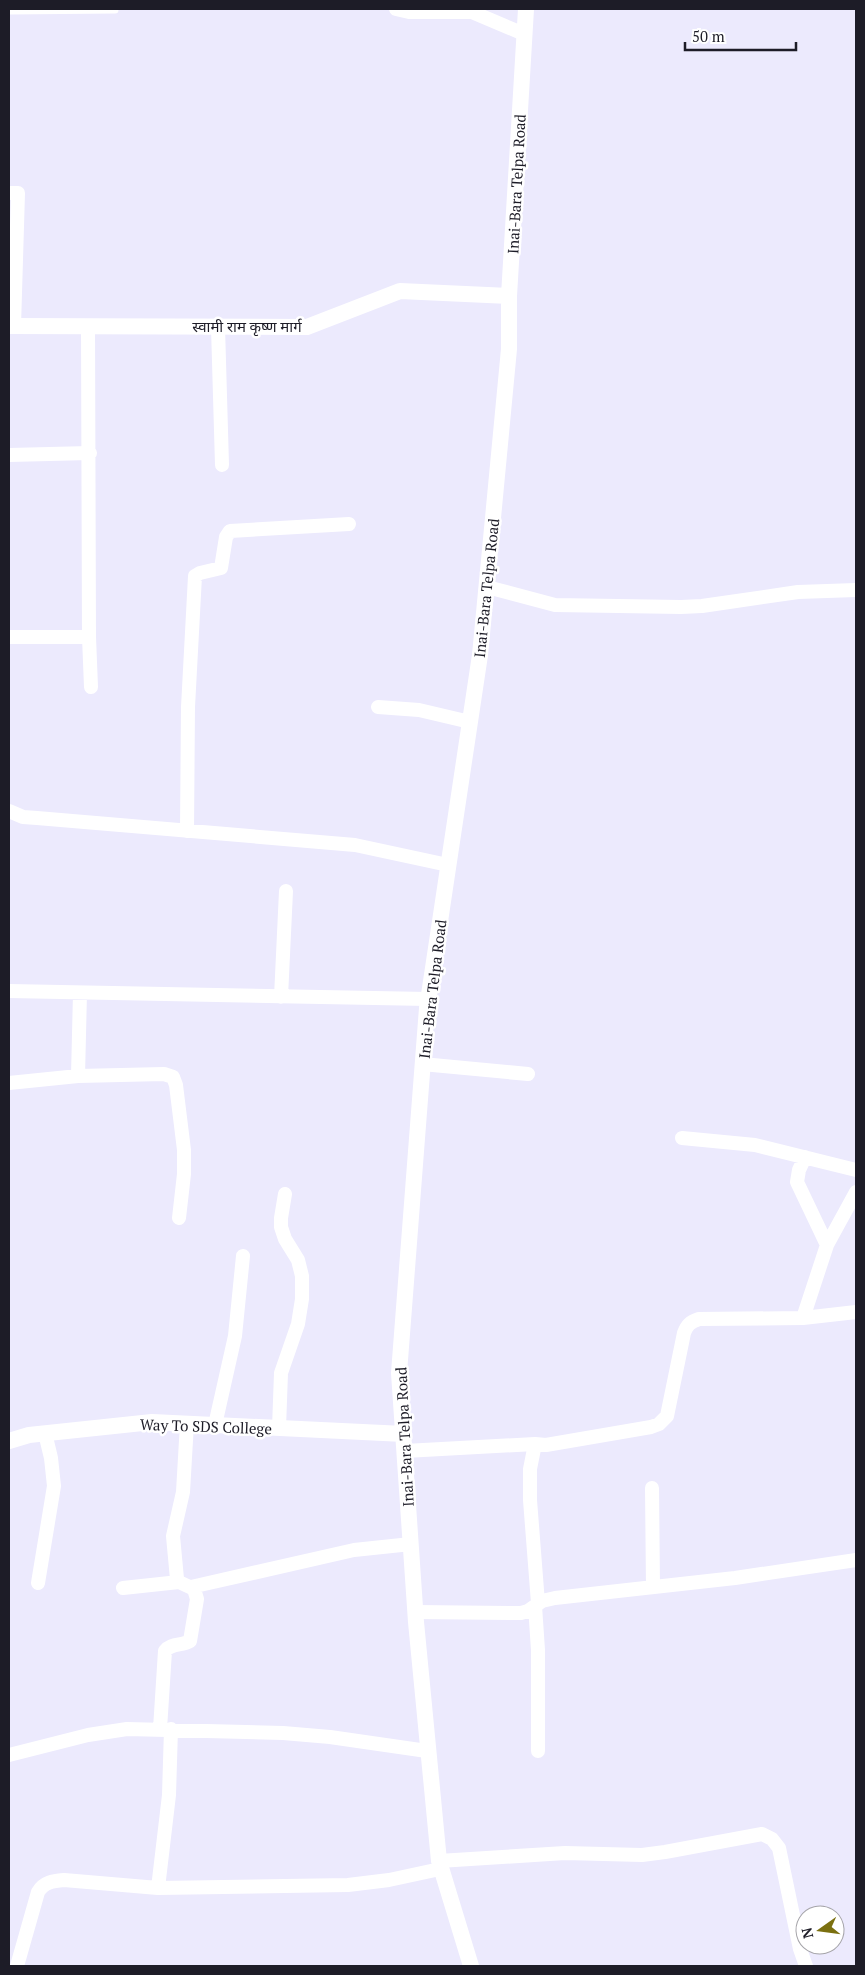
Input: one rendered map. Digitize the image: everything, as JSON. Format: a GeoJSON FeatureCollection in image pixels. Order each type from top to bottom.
{"type":"FeatureCollection","features":[{"type":"Feature","properties":{"kind":"street","name":"Inai-Bara Telpa Road"},"geometry":{"type":"LineString","coordinates":[[471,1966],[440,1865],[427,1751],[415,1612],[399,1373],[428,999],[480,655],[487,587],[509,348],[509,296],[526,9]]}},
{"type":"Feature","properties":{"kind":"street"},"geometry":{"type":"LineString","coordinates":[[404,10],[472,12],[524,34]]}},
{"type":"Feature","properties":{"kind":"street"},"geometry":{"type":"LineString","coordinates":[[9,193],[18,193],[11,326]]}},
{"type":"Feature","properties":{"kind":"street","name":"स्वामी राम कृष्ण मार्ग"},"geometry":{"type":"LineString","coordinates":[[11,326],[306,327],[400,291],[509,296]]}},
{"type":"Feature","properties":{"kind":"street"},"geometry":{"type":"LineString","coordinates":[[88,326],[90,453],[89,637],[91,687]]}},
{"type":"Feature","properties":{"kind":"street"},"geometry":{"type":"LineString","coordinates":[[218,327],[222,465]]}},
{"type":"Feature","properties":{"kind":"street"},"geometry":{"type":"LineString","coordinates":[[9,455],[90,453]]}},
{"type":"Feature","properties":{"kind":"street"},"geometry":{"type":"LineString","coordinates":[[187,831],[188,707],[195,576],[221,568],[226,537],[232,530],[349,524]]}},
{"type":"Feature","properties":{"kind":"street"},"geometry":{"type":"LineString","coordinates":[[487,587],[555,605],[681,607],[702,606],[798,592],[856,590]]}},
{"type":"Feature","properties":{"kind":"street"},"geometry":{"type":"LineString","coordinates":[[9,637],[89,637]]}},
{"type":"Feature","properties":{"kind":"street"},"geometry":{"type":"LineString","coordinates":[[378,707],[420,710],[470,722]]}},
{"type":"Feature","properties":{"kind":"street"},"geometry":{"type":"LineString","coordinates":[[9,811],[37,818],[355,845],[448,865]]}},
{"type":"Feature","properties":{"kind":"street"},"geometry":{"type":"LineString","coordinates":[[281,996],[286,891]]}},
{"type":"Feature","properties":{"kind":"street"},"geometry":{"type":"LineString","coordinates":[[9,991],[428,999]]}},
{"type":"Feature","properties":{"kind":"street"},"geometry":{"type":"LineString","coordinates":[[78,1076],[80,993]]}},
{"type":"Feature","properties":{"kind":"street"},"geometry":{"type":"LineString","coordinates":[[422,1064],[528,1074]]}},
{"type":"Feature","properties":{"kind":"street"},"geometry":{"type":"LineString","coordinates":[[9,1083],[78,1076],[169,1074],[175,1080],[184,1150],[184,1174],[179,1218]]}},
{"type":"Feature","properties":{"kind":"street"},"geometry":{"type":"LineString","coordinates":[[682,1138],[755,1145],[856,1170]]}},
{"type":"Feature","properties":{"kind":"street"},"geometry":{"type":"LineString","coordinates":[[805,1156],[799,1170],[797,1182],[827,1245]]}},
{"type":"Feature","properties":{"kind":"street"},"geometry":{"type":"LineString","coordinates":[[803,1318],[827,1245],[856,1192]]}},
{"type":"Feature","properties":{"kind":"street"},"geometry":{"type":"LineString","coordinates":[[279,1428],[281,1373],[298,1324],[302,1299],[302,1276],[298,1260],[285,1239],[281,1227],[280,1218],[285,1194]]}},
{"type":"Feature","properties":{"kind":"street"},"geometry":{"type":"LineString","coordinates":[[215,1425],[235,1336],[243,1256]]}},
{"type":"Feature","properties":{"kind":"street"},"geometry":{"type":"LineString","coordinates":[[405,1451],[554,1444],[651,1427],[664,1421],[667,1416],[684,1333],[689,1323],[699,1320],[803,1318],[856,1312]]}},
{"type":"Feature","properties":{"kind":"street","name":"Way To SDS College"},"geometry":{"type":"LineString","coordinates":[[9,1441],[45,1434],[152,1422],[404,1434]]}},
{"type":"Feature","properties":{"kind":"street"},"geometry":{"type":"LineString","coordinates":[[158,1888],[169,1795],[164,1652],[171,1646],[185,1644],[191,1639],[197,1599],[196,1592],[177,1580],[173,1536],[183,1492],[187,1423]]}},
{"type":"Feature","properties":{"kind":"street"},"geometry":{"type":"LineString","coordinates":[[38,1583],[54,1486],[52,1458],[45,1434]]}},
{"type":"Feature","properties":{"kind":"street"},"geometry":{"type":"LineString","coordinates":[[535,1444],[530,1469],[530,1500],[538,1650],[538,1751]]}},
{"type":"Feature","properties":{"kind":"street"},"geometry":{"type":"LineString","coordinates":[[652,1488],[653,1587]]}},
{"type":"Feature","properties":{"kind":"street"},"geometry":{"type":"LineString","coordinates":[[123,1588],[185,1585],[354,1550],[411,1544]]}},
{"type":"Feature","properties":{"kind":"street"},"geometry":{"type":"LineString","coordinates":[[415,1612],[520,1613],[555,1598],[735,1578],[856,1560]]}},
{"type":"Feature","properties":{"kind":"street"},"geometry":{"type":"LineString","coordinates":[[9,1755],[108,1730],[166,1729],[283,1732],[427,1751]]}},
{"type":"Feature","properties":{"kind":"street"},"geometry":{"type":"LineString","coordinates":[[17,1966],[36,1897],[40,1888],[47,1883],[64,1880],[158,1888],[348,1885],[389,1880],[440,1865],[565,1853],[650,1854],[762,1834],[772,1839],[779,1848],[800,1949],[806,1966]]}},
{"type":"Feature","properties":{"kind":"lane"},"geometry":{"type":"LineString","coordinates":[[9,10],[115,10]]}}]}
